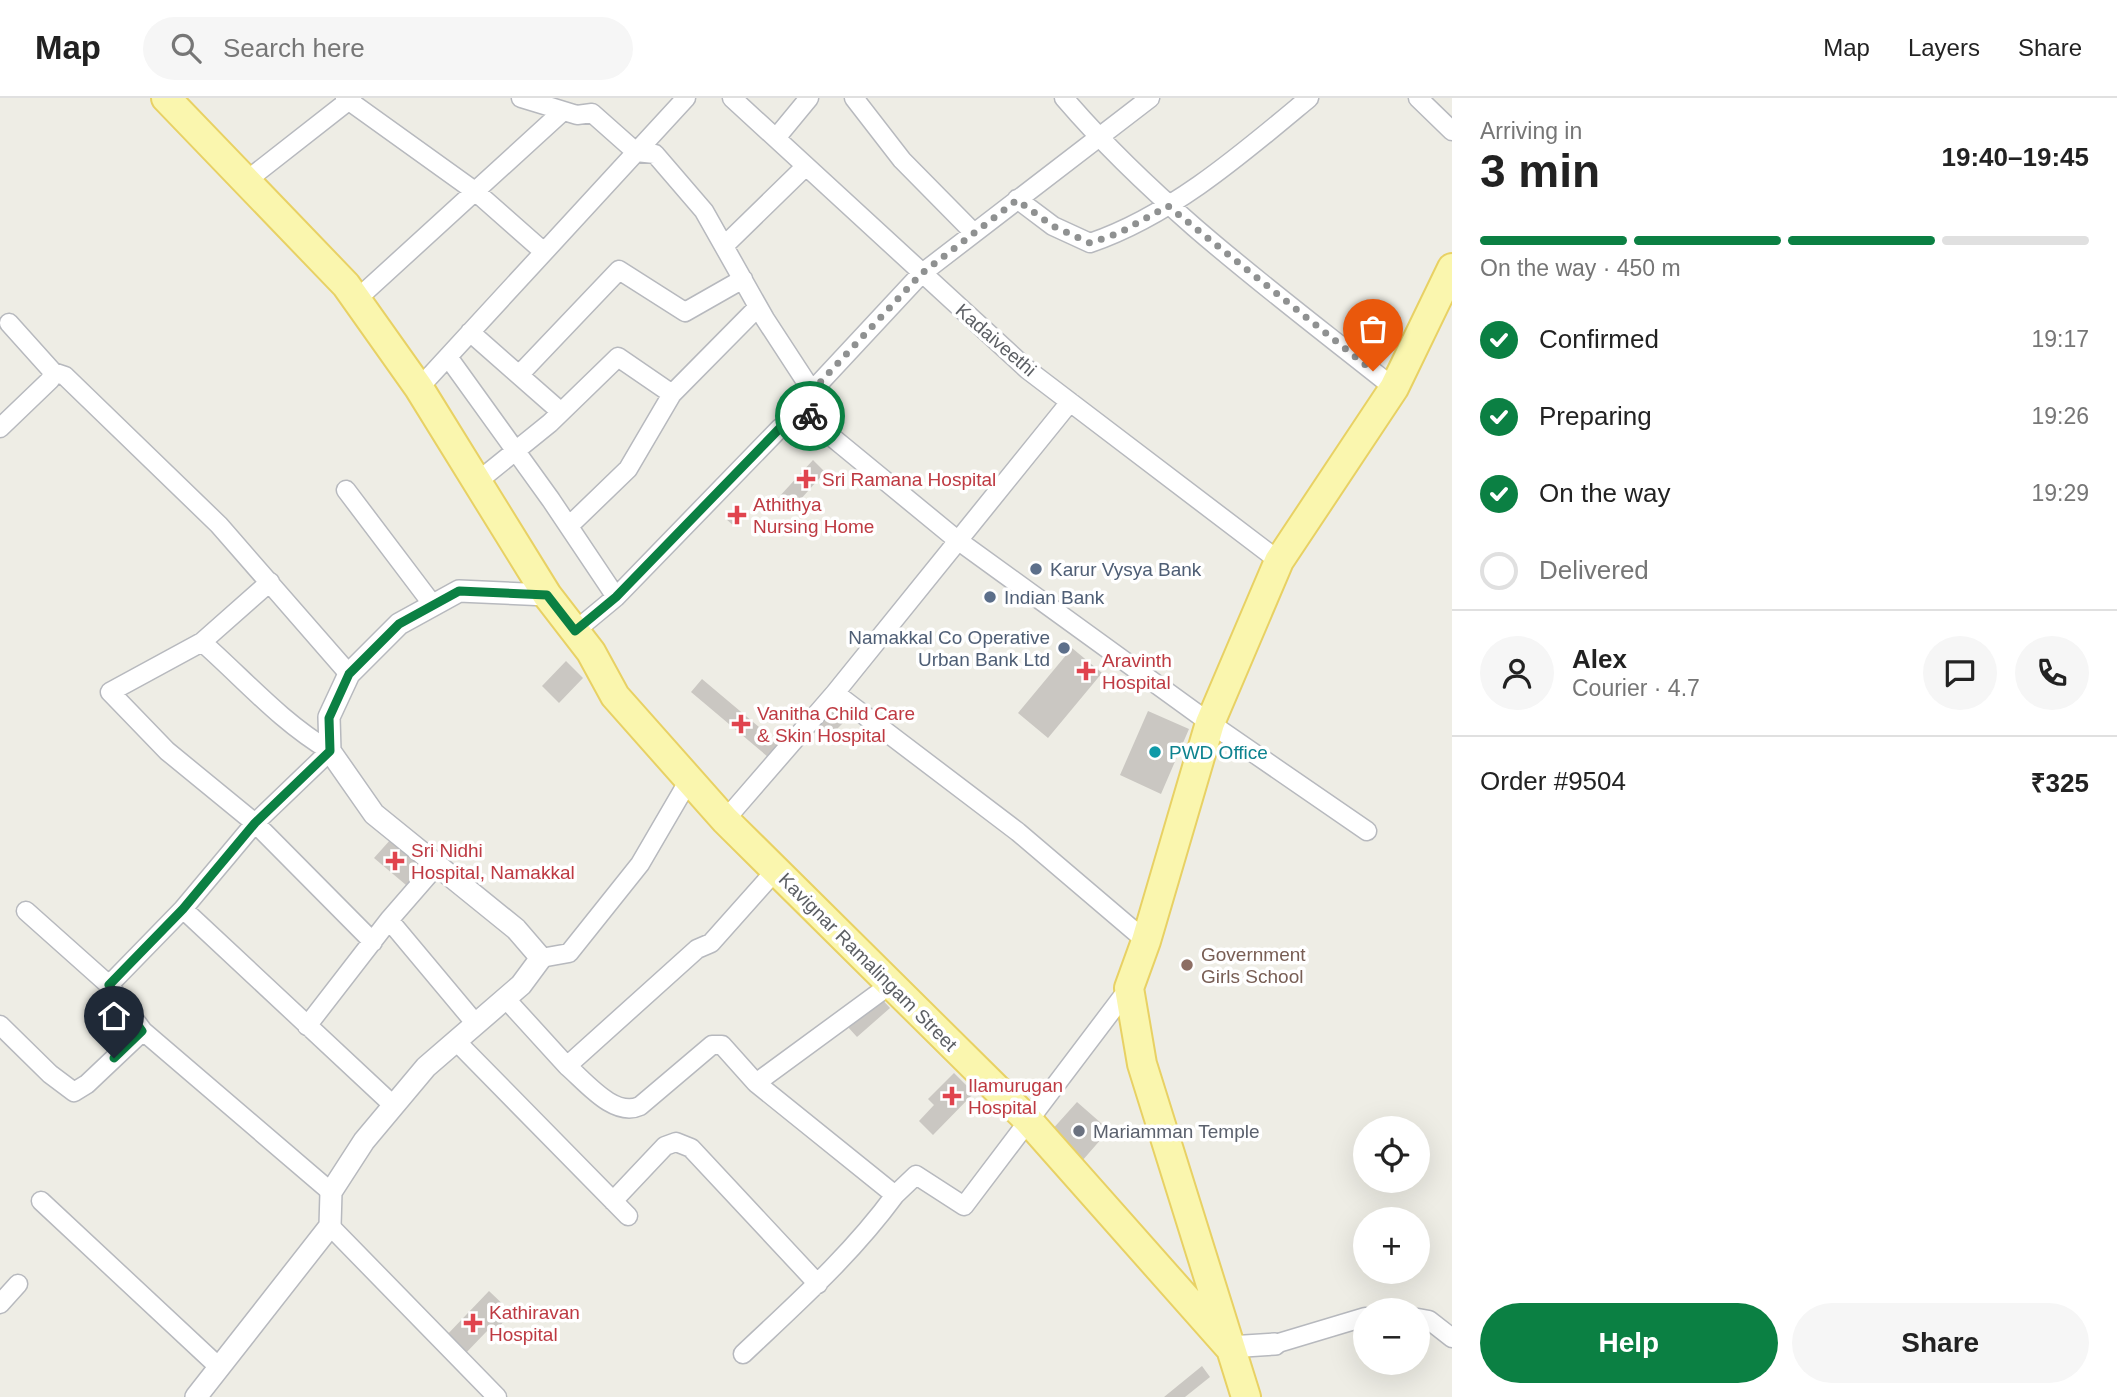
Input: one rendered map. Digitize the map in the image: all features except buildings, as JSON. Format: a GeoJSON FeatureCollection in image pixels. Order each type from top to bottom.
{"type":"FeatureCollection","features":[{"type":"Feature","properties":{"kind":"main road","name":"Kavignar Ramalingam Street"},"geometry":{"type":"LineString","coordinates":[[166,98],[356,300],[419,388],[547,595],[591,652],[615,696],[725,820],[1027,1119],[1229,1348]]}},
{"type":"Feature","properties":{"kind":"main road"},"geometry":{"type":"LineString","coordinates":[[1246,1397],[1142,1064],[1129,988],[1146,941],[1210,723],[1279,561],[1394,388],[1452,268]]}},
{"type":"Feature","properties":{"kind":"street"},"geometry":{"type":"LineString","coordinates":[[521,98],[570,113],[592,113],[636,152],[655,155],[704,211],[758,307],[812,391],[810,419]]}},
{"type":"Feature","properties":{"kind":"street"},"geometry":{"type":"LineString","coordinates":[[356,300],[476,192],[570,113],[592,98]]}},
{"type":"Feature","properties":{"kind":"street"},"geometry":{"type":"LineString","coordinates":[[419,388],[686,98]]}},
{"type":"Feature","properties":{"kind":"street","name":"Kadaiveethi"},"geometry":{"type":"LineString","coordinates":[[732,98],[1028,370],[1279,561]]}},
{"type":"Feature","properties":{"kind":"street"},"geometry":{"type":"LineString","coordinates":[[776,138],[808,98]]}},
{"type":"Feature","properties":{"kind":"street"},"geometry":{"type":"LineString","coordinates":[[855,98],[902,160],[974,233]]}},
{"type":"Feature","properties":{"kind":"street"},"geometry":{"type":"LineString","coordinates":[[1064,98],[1098,138],[1168,206],[1394,388]]}},
{"type":"Feature","properties":{"kind":"street"},"geometry":{"type":"LineString","coordinates":[[812,391],[921,274],[1150,98]]}},
{"type":"Feature","properties":{"kind":"street"},"geometry":{"type":"LineString","coordinates":[[1017,200],[1053,226],[1090,243],[1119,233],[1168,206],[1308,98]]}},
{"type":"Feature","properties":{"kind":"street"},"geometry":{"type":"LineString","coordinates":[[1418,98],[1452,131]]}},
{"type":"Feature","properties":{"kind":"street"},"geometry":{"type":"LineString","coordinates":[[246,181],[348,99],[476,192],[544,252]]}},
{"type":"Feature","properties":{"kind":"street"},"geometry":{"type":"LineString","coordinates":[[724,246],[806,166]]}},
{"type":"Feature","properties":{"kind":"street"},"geometry":{"type":"LineString","coordinates":[[519,375],[619,270],[685,312],[743,279]]}},
{"type":"Feature","properties":{"kind":"street"},"geometry":{"type":"LineString","coordinates":[[569,527],[628,468],[671,394],[758,307]]}},
{"type":"Feature","properties":{"kind":"street"},"geometry":{"type":"LineString","coordinates":[[9,323],[53,372],[65,376],[219,525],[349,674]]}},
{"type":"Feature","properties":{"kind":"street"},"geometry":{"type":"LineString","coordinates":[[470,332],[561,412]]}},
{"type":"Feature","properties":{"kind":"street"},"geometry":{"type":"LineString","coordinates":[[447,357],[616,597]]}},
{"type":"Feature","properties":{"kind":"street"},"geometry":{"type":"LineString","coordinates":[[477,482],[561,412],[618,357],[671,394]]}},
{"type":"Feature","properties":{"kind":"street"},"geometry":{"type":"LineString","coordinates":[[0,428],[50,380],[53,372]]}},
{"type":"Feature","properties":{"kind":"street"},"geometry":{"type":"LineString","coordinates":[[725,820],[835,693],[956,539],[1070,402]]}},
{"type":"Feature","properties":{"kind":"street"},"geometry":{"type":"LineString","coordinates":[[810,419],[956,539],[1210,723],[1367,831]]}},
{"type":"Feature","properties":{"kind":"street"},"geometry":{"type":"LineString","coordinates":[[575,631],[616,597],[780,428],[810,419]]}},
{"type":"Feature","properties":{"kind":"street"},"geometry":{"type":"LineString","coordinates":[[346,490],[433,605]]}},
{"type":"Feature","properties":{"kind":"street"},"geometry":{"type":"LineString","coordinates":[[270,582],[202,642],[110,692],[167,751],[255,823],[373,942]]}},
{"type":"Feature","properties":{"kind":"street"},"geometry":{"type":"LineString","coordinates":[[109,985],[183,909],[255,823],[330,751],[329,718],[349,674],[399,624],[459,591],[547,595]]}},
{"type":"Feature","properties":{"kind":"street"},"geometry":{"type":"LineString","coordinates":[[202,642],[260,694],[277,715],[330,751],[374,814],[516,929],[541,958]]}},
{"type":"Feature","properties":{"kind":"street"},"geometry":{"type":"LineString","coordinates":[[835,693],[1018,832],[1146,941]]}},
{"type":"Feature","properties":{"kind":"street"},"geometry":{"type":"LineString","coordinates":[[196,1397],[330,1226],[331,1192],[364,1142],[426,1067],[521,985],[541,958],[569,953],[640,864],[688,780]]}},
{"type":"Feature","properties":{"kind":"street"},"geometry":{"type":"LineString","coordinates":[[307,1026],[389,920],[436,866]]}},
{"type":"Feature","properties":{"kind":"street"},"geometry":{"type":"LineString","coordinates":[[567,1066],[697,949],[711,943],[776,870]]}},
{"type":"Feature","properties":{"kind":"street"},"geometry":{"type":"LineString","coordinates":[[183,909],[394,1106]]}},
{"type":"Feature","properties":{"kind":"street"},"geometry":{"type":"LineString","coordinates":[[26,911],[109,985],[142,1031],[331,1192]]}},
{"type":"Feature","properties":{"kind":"street"},"geometry":{"type":"LineString","coordinates":[[389,920],[476,1024]]}},
{"type":"Feature","properties":{"kind":"street"},"geometry":{"type":"LineString","coordinates":[[756,1083],[891,984]]}},
{"type":"Feature","properties":{"kind":"street"},"geometry":{"type":"LineString","coordinates":[[743,1354],[818,1284],[870,1230],[895,1195],[916,1175],[964,1206],[1027,1119],[1129,988]]}},
{"type":"Feature","properties":{"kind":"street"},"geometry":{"type":"LineString","coordinates":[[505,998],[567,1066],[618,1108],[631,1110],[640,1106],[712,1045],[722,1045],[756,1083],[895,1195]]}},
{"type":"Feature","properties":{"kind":"street"},"geometry":{"type":"LineString","coordinates":[[0,1025],[50,1074],[74,1092],[87,1084],[142,1031]]}},
{"type":"Feature","properties":{"kind":"street"},"geometry":{"type":"LineString","coordinates":[[456,1041],[628,1216]]}},
{"type":"Feature","properties":{"kind":"street"},"geometry":{"type":"LineString","coordinates":[[613,1202],[665,1146],[676,1142],[691,1148],[818,1284]]}},
{"type":"Feature","properties":{"kind":"street"},"geometry":{"type":"LineString","coordinates":[[41,1201],[220,1368]]}},
{"type":"Feature","properties":{"kind":"street"},"geometry":{"type":"LineString","coordinates":[[330,1226],[497,1397]]}},
{"type":"Feature","properties":{"kind":"street"},"geometry":{"type":"LineString","coordinates":[[0,1304],[18,1284]]}},
{"type":"Feature","properties":{"kind":"street"},"geometry":{"type":"LineString","coordinates":[[1229,1348],[1275,1344],[1353,1321]]}},
{"type":"Feature","properties":{"kind":"street"},"geometry":{"type":"LineString","coordinates":[[1430,1321],[1452,1338]]}},
{"type":"Feature","properties":{"kind":"way so far"},"geometry":{"type":"LineString","coordinates":[[810,416],[812,391],[921,274],[1017,200],[1053,226],[1090,243],[1119,233],[1168,206],[1373,371]]}},
{"type":"Feature","properties":{"kind":"place","name":"Sri Ramana Hospital"},"geometry":{"type":"Point","coordinates":[806,479]}},
{"type":"Feature","properties":{"kind":"place","name":"Athithya Nursing Home"},"geometry":{"type":"Point","coordinates":[737,515]}},
{"type":"Feature","properties":{"kind":"place","name":"Karur Vysya Bank"},"geometry":{"type":"Point","coordinates":[1036,569]}},
{"type":"Feature","properties":{"kind":"place","name":"Indian Bank"},"geometry":{"type":"Point","coordinates":[990,597]}},
{"type":"Feature","properties":{"kind":"place","name":"Namakkal Co Operative Urban Bank Ltd"},"geometry":{"type":"Point","coordinates":[1064,648]}},
{"type":"Feature","properties":{"kind":"place","name":"Aravinth Hospital"},"geometry":{"type":"Point","coordinates":[1086,671]}},
{"type":"Feature","properties":{"kind":"place","name":"Vanitha Child Care & Skin Hospital"},"geometry":{"type":"Point","coordinates":[741,724]}},
{"type":"Feature","properties":{"kind":"place","name":"PWD Office"},"geometry":{"type":"Point","coordinates":[1155,752]}},
{"type":"Feature","properties":{"kind":"place","name":"Sri Nidhi Hospital, Namakkal"},"geometry":{"type":"Point","coordinates":[395,861]}},
{"type":"Feature","properties":{"kind":"place","name":"Government Girls School"},"geometry":{"type":"Point","coordinates":[1187,965]}},
{"type":"Feature","properties":{"kind":"place","name":"Ilamurugan Hospital"},"geometry":{"type":"Point","coordinates":[952,1096]}},
{"type":"Feature","properties":{"kind":"place","name":"Mariamman Temple"},"geometry":{"type":"Point","coordinates":[1079,1131]}},
{"type":"Feature","properties":{"kind":"place","name":"Kathiravan Hospital"},"geometry":{"type":"Point","coordinates":[473,1323]}},
{"type":"Feature","properties":{"kind":"route"},"geometry":{"type":"LineString","coordinates":[[114,1058],[142,1031],[109,985],[183,909],[255,823],[330,751],[329,718],[349,674],[399,624],[459,591],[547,595],[575,631],[616,597],[780,428],[810,419],[810,416]]}}]}
